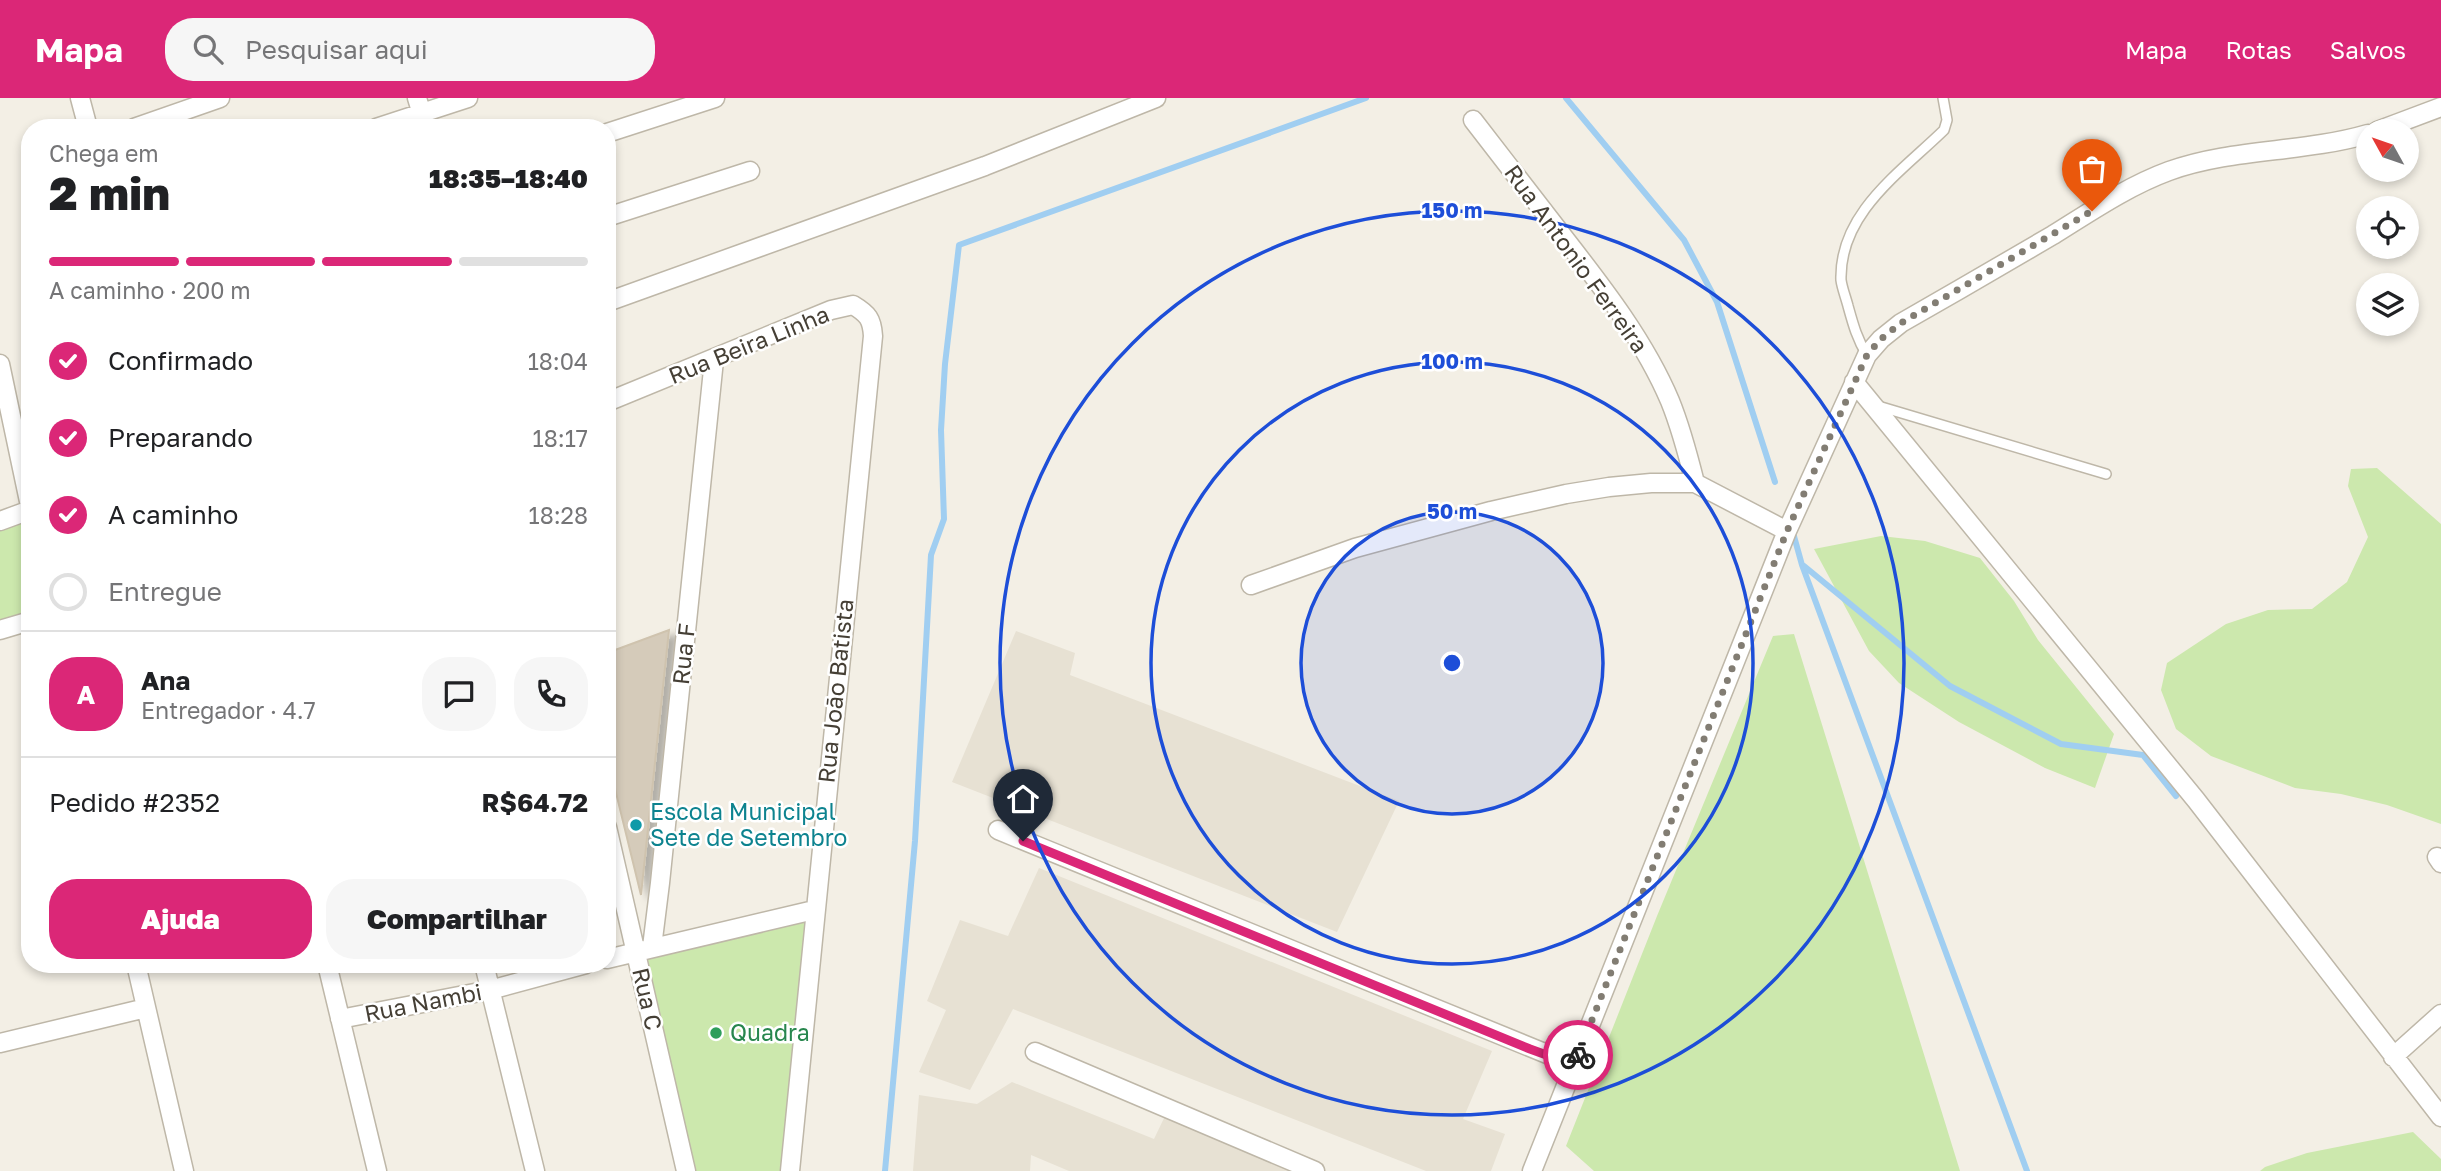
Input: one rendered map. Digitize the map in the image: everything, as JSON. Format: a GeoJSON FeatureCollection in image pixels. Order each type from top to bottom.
{"type":"FeatureCollection","features":[{"type":"Feature","properties":{"kind":"street"},"geometry":{"type":"LineString","coordinates":[[80,98],[86,119]]}},
{"type":"Feature","properties":{"kind":"street"},"geometry":{"type":"LineString","coordinates":[[160,119],[220,98]]}},
{"type":"Feature","properties":{"kind":"street"},"geometry":{"type":"LineString","coordinates":[[404,119],[468,98]]}},
{"type":"Feature","properties":{"kind":"street"},"geometry":{"type":"LineString","coordinates":[[616,130],[715,98]]}},
{"type":"Feature","properties":{"kind":"street"},"geometry":{"type":"LineString","coordinates":[[616,299],[985,166],[1156,98]]}},
{"type":"Feature","properties":{"kind":"street"},"geometry":{"type":"LineString","coordinates":[[2409,119],[2441,107]]}},
{"type":"Feature","properties":{"kind":"street","name":"Rua Antonio Ferreira"},"geometry":{"type":"LineString","coordinates":[[1473,120],[1595,278],[1632,331],[1670,400],[1685,440],[1695,483]]}},
{"type":"Feature","properties":{"kind":"street"},"geometry":{"type":"LineString","coordinates":[[1532,1171],[1787,531],[1867,355],[1901,323],[2110,200],[2169,171],[2212,160],[2336,143],[2356,137]]}},
{"type":"Feature","properties":{"kind":"street"},"geometry":{"type":"LineString","coordinates":[[616,214],[750,171]]}},
{"type":"Feature","properties":{"kind":"street","name":"Rua Beira Linha"},"geometry":{"type":"LineString","coordinates":[[616,398],[714,360],[831,310],[853,306],[868,314],[872,321],[873,336]]}},
{"type":"Feature","properties":{"kind":"street","name":"Rua Joāo Batista"},"geometry":{"type":"LineString","coordinates":[[790,1171],[873,336]]}},
{"type":"Feature","properties":{"kind":"street","name":"Rua F"},"geometry":{"type":"LineString","coordinates":[[644,949],[660,883],[714,360]]}},
{"type":"Feature","properties":{"kind":"street"},"geometry":{"type":"LineString","coordinates":[[0,364],[21,465]]}},
{"type":"Feature","properties":{"kind":"street"},"geometry":{"type":"LineString","coordinates":[[1854,382],[2196,800],[2441,1117]]}},
{"type":"Feature","properties":{"kind":"street"},"geometry":{"type":"LineString","coordinates":[[1251,585],[1354,548],[1541,500],[1609,487],[1695,483],[1787,531]]}},
{"type":"Feature","properties":{"kind":"street"},"geometry":{"type":"LineString","coordinates":[[0,521],[21,512]]}},
{"type":"Feature","properties":{"kind":"street"},"geometry":{"type":"LineString","coordinates":[[0,630],[21,624]]}},
{"type":"Feature","properties":{"kind":"street"},"geometry":{"type":"LineString","coordinates":[[998,830],[1574,1065]]}},
{"type":"Feature","properties":{"kind":"street","name":"Rua C"},"geometry":{"type":"LineString","coordinates":[[616,857],[644,949],[686,1171]]}},
{"type":"Feature","properties":{"kind":"street"},"geometry":{"type":"LineString","coordinates":[[616,957],[814,910]]}},
{"type":"Feature","properties":{"kind":"street"},"geometry":{"type":"LineString","coordinates":[[138,973],[184,1171]]}},
{"type":"Feature","properties":{"kind":"street"},"geometry":{"type":"LineString","coordinates":[[329,973],[377,1171]]}},
{"type":"Feature","properties":{"kind":"street"},"geometry":{"type":"LineString","coordinates":[[486,973],[535,1171]]}},
{"type":"Feature","properties":{"kind":"street","name":"Rua Nambi"},"geometry":{"type":"LineString","coordinates":[[340,1019],[490,990],[553,973]]}},
{"type":"Feature","properties":{"kind":"street"},"geometry":{"type":"LineString","coordinates":[[0,1043],[146,1008]]}},
{"type":"Feature","properties":{"kind":"street"},"geometry":{"type":"LineString","coordinates":[[2393,1057],[2441,1014]]}},
{"type":"Feature","properties":{"kind":"street"},"geometry":{"type":"LineString","coordinates":[[1035,1052],[1315,1171]]}},
{"type":"Feature","properties":{"kind":"lane"},"geometry":{"type":"LineString","coordinates":[[1867,355],[1857,338],[1841,281],[1850,232],[1867,205],[1944,131],[1948,120],[1943,98]]}},
{"type":"Feature","properties":{"kind":"lane"},"geometry":{"type":"LineString","coordinates":[[1873,405],[2106,474]]}},
{"type":"Feature","properties":{"kind":"shaded area"},"geometry":{"type":"Polygon","coordinates":[[[1016,631],[1075,653],[1070,675],[1399,801],[1337,932],[952,782],[1016,631]]]}},
{"type":"Feature","properties":{"kind":"shaded area"},"geometry":{"type":"Polygon","coordinates":[[[1039,868],[1492,1051],[1463,1119],[1505,1134],[1491,1171],[1426,1171],[1013,1009],[970,1090],[919,1072],[946,1010],[927,1001],[960,920],[1008,936],[1039,868]]]}},
{"type":"Feature","properties":{"kind":"shaded area"},"geometry":{"type":"Polygon","coordinates":[[[1012,1082],[1154,1139],[1166,1114],[1309,1171],[1069,1171],[1031,1155],[1030,1171],[913,1171],[919,1095],[977,1104],[1012,1082]]]}},
{"type":"Feature","properties":{"kind":"green space"},"geometry":{"type":"Polygon","coordinates":[[[2377,468],[2441,524],[2441,824],[2387,805],[2341,794],[2295,788],[2211,756],[2176,729],[2161,690],[2167,663],[2226,624],[2268,610],[2312,609],[2347,582],[2368,537],[2348,486],[2351,469],[2377,468]]]}},
{"type":"Feature","properties":{"kind":"green space"},"geometry":{"type":"Polygon","coordinates":[[[21,515],[21,617],[0,624],[0,523],[21,515]]]}},
{"type":"Feature","properties":{"kind":"green space"},"geometry":{"type":"Polygon","coordinates":[[[1881,536],[1925,541],[1980,558],[2014,601],[2038,640],[2114,734],[2095,788],[2045,768],[1959,722],[1899,683],[1869,651],[1814,549],[1881,536]]]}},
{"type":"Feature","properties":{"kind":"green space"},"geometry":{"type":"Polygon","coordinates":[[[1794,634],[1960,1171],[1594,1171],[1566,1146],[1657,916],[1773,636],[1794,634]]]}},
{"type":"Feature","properties":{"kind":"green space"},"geometry":{"type":"Polygon","coordinates":[[[813,914],[787,1171],[691,1171],[643,955],[813,914]]]}},
{"type":"Feature","properties":{"kind":"green space"},"geometry":{"type":"Polygon","coordinates":[[[2413,1132],[2441,1159],[2441,1171],[2260,1171],[2307,1153],[2413,1132]]]}},
{"type":"Feature","properties":{"kind":"building","name":"Escola Municipal Sete de Setembro"},"geometry":{"type":"Polygon","coordinates":[[[669,630],[641,895],[616,793],[616,650],[669,630]]]}},
{"type":"Feature","properties":{"kind":"waterway"},"geometry":{"type":"LineString","coordinates":[[885,1171],[915,841],[931,555],[944,519],[941,430],[945,364],[959,245],[1366,98]]}},
{"type":"Feature","properties":{"kind":"waterway"},"geometry":{"type":"LineString","coordinates":[[1566,98],[1684,240],[1717,302],[1775,482]]}},
{"type":"Feature","properties":{"kind":"waterway"},"geometry":{"type":"LineString","coordinates":[[1792,529],[1802,565],[2027,1171]]}},
{"type":"Feature","properties":{"kind":"waterway"},"geometry":{"type":"LineString","coordinates":[[1804,566],[1950,686],[2061,744],[2143,755],[2176,796]]}},
{"type":"Feature","properties":{"kind":"way so far"},"geometry":{"type":"LineString","coordinates":[[1578,1055],[1787,531],[1867,355],[1901,323],[2092,211]]}},
{"type":"Feature","properties":{"kind":"place","name":"Escola Municipal Sete de Setembro"},"geometry":{"type":"Point","coordinates":[636,825]}},
{"type":"Feature","properties":{"kind":"place","name":"Quadra"},"geometry":{"type":"Point","coordinates":[716,1033]}},
{"type":"Feature","properties":{"kind":"route"},"geometry":{"type":"LineString","coordinates":[[1023,841],[1530,1049],[1574,1065],[1578,1055]]}}]}
